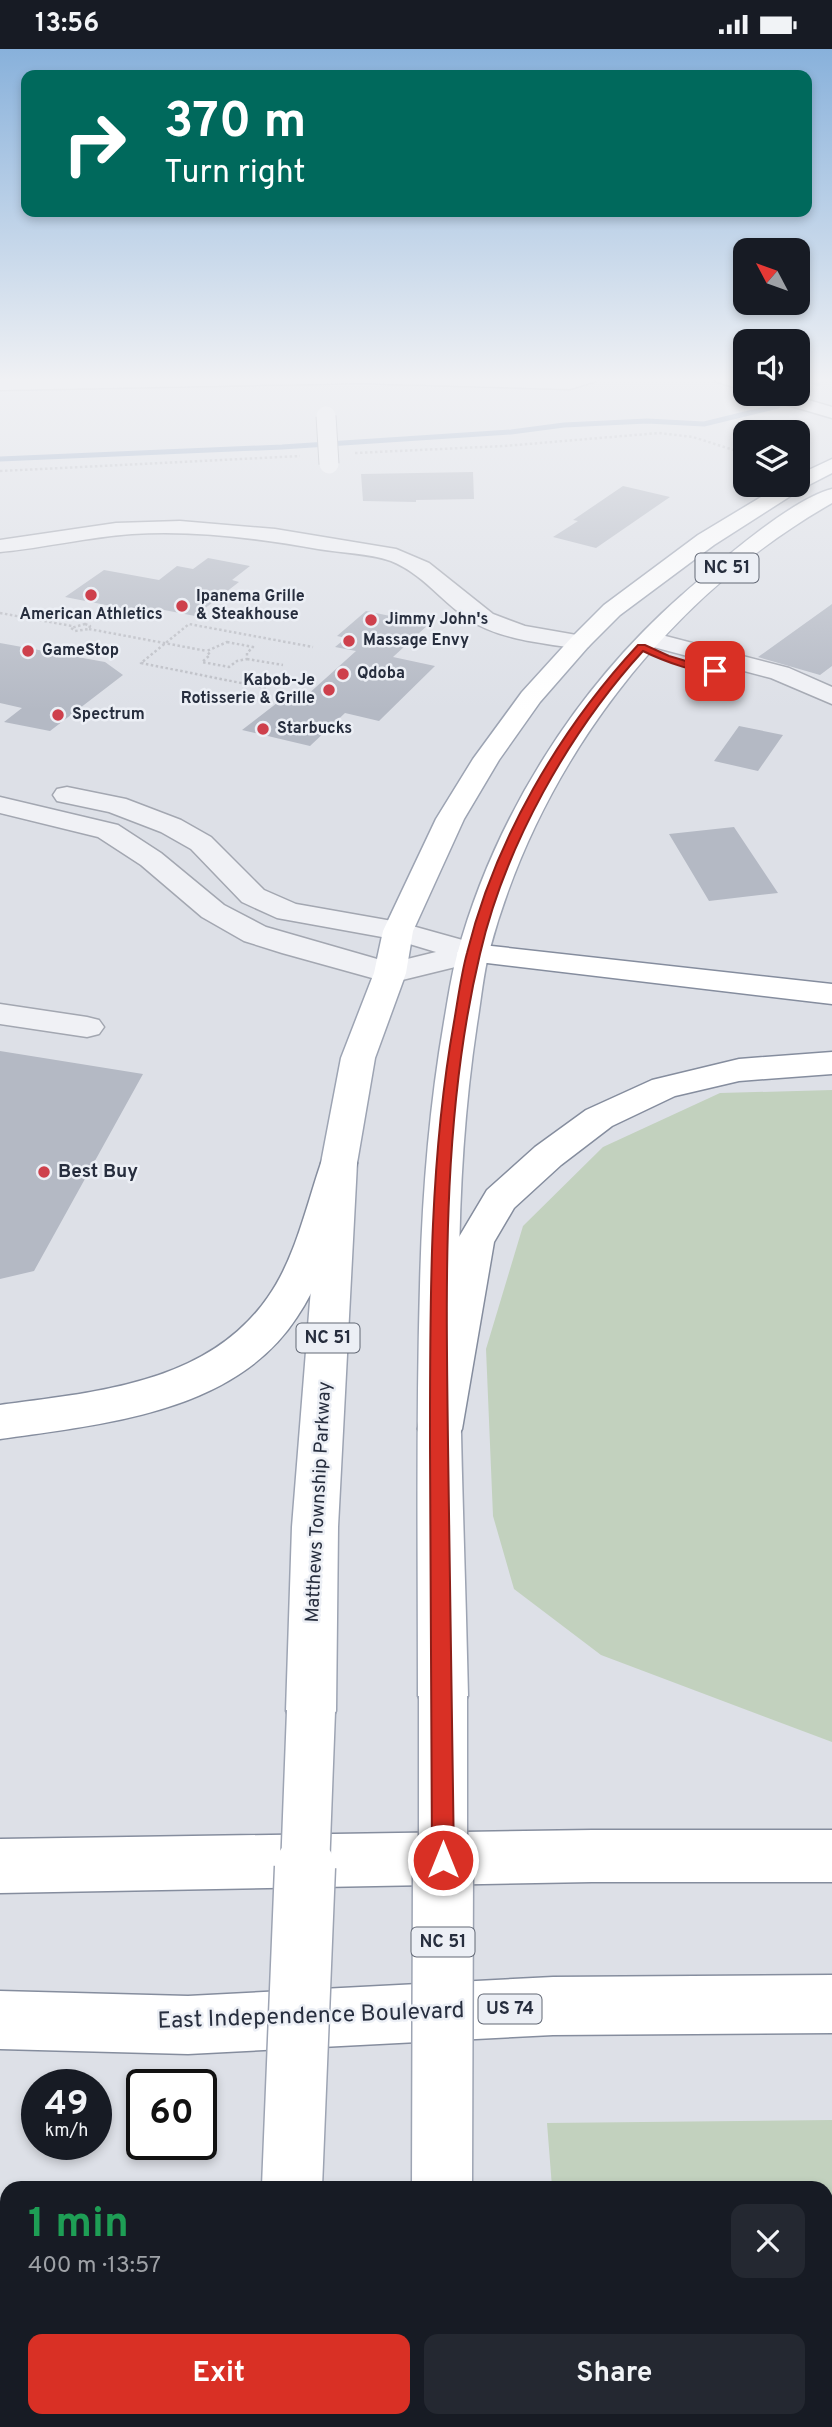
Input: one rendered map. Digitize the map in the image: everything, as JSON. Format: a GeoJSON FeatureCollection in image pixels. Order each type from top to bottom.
{"type":"FeatureCollection","features":[{"type":"Feature","properties":{"kind":"main road","name":"NC 51"},"geometry":{"type":"LineString","coordinates":[[442,2181],[443,1696],[438,1331],[442,1163],[453,1069],[473,954],[490,899],[519,829],[550,771],[591,709],[646,643],[710,582],[751,550],[832,495]]}},
{"type":"Feature","properties":{"kind":"main road","name":"Matthews Township Parkway"},"geometry":{"type":"LineString","coordinates":[[292,2181],[311,1711],[315,1527],[339,1163],[358,1058],[390,973],[398,931],[450,819],[486,759],[531,697],[612,610],[706,540],[775,497]]}},
{"type":"Feature","properties":{"kind":"main road"},"geometry":{"type":"LineString","coordinates":[[646,643],[629,639],[628,632],[693,569],[727,542],[740,519]]}},
{"type":"Feature","properties":{"kind":"main road"},"geometry":{"type":"LineString","coordinates":[[559,712],[601,658],[598,650],[580,642]]}},
{"type":"Feature","properties":{"kind":"main road"},"geometry":{"type":"LineString","coordinates":[[519,829],[517,786],[532,755]]}},
{"type":"Feature","properties":{"kind":"main road"},"geometry":{"type":"LineString","coordinates":[[473,954],[694,975],[832,994]]}},
{"type":"Feature","properties":{"kind":"main road"},"geometry":{"type":"LineString","coordinates":[[440,1429],[475,1243],[499,1199],[548,1156],[599,1118],[664,1088],[739,1070],[832,1063]]}},
{"type":"Feature","properties":{"kind":"main road"},"geometry":{"type":"LineString","coordinates":[[0,1422],[148,1396],[204,1375],[243,1351],[267,1330],[296,1285],[313,1246],[339,1163]]}},
{"type":"Feature","properties":{"kind":"main road"},"geometry":{"type":"LineString","coordinates":[[592,1856],[832,1839]]}},
{"type":"Feature","properties":{"kind":"main road"},"geometry":{"type":"LineString","coordinates":[[0,1866],[592,1856],[832,1856]]}},
{"type":"Feature","properties":{"kind":"main road","name":"East Independence Boulevard"},"geometry":{"type":"LineString","coordinates":[[0,2020],[188,2025],[553,2007],[832,2004]]}},
{"type":"Feature","properties":{"kind":"street"},"geometry":{"type":"LineString","coordinates":[[0,546],[129,528],[168,526],[245,529],[392,555],[414,562],[432,573],[474,613],[496,624],[520,632],[580,642]]}},
{"type":"Feature","properties":{"kind":"street"},"geometry":{"type":"LineString","coordinates":[[646,643],[665,658],[779,688],[828,695]]}},
{"type":"Feature","properties":{"kind":"street"},"geometry":{"type":"LineString","coordinates":[[0,781],[116,806],[171,826],[201,843],[253,896],[288,912],[398,931],[473,954]]}},
{"type":"Feature","properties":{"kind":"street"},"geometry":{"type":"LineString","coordinates":[[0,805],[108,831],[151,859],[213,911],[255,933],[390,973],[473,954]]}},
{"type":"Feature","properties":{"kind":"street"},"geometry":{"type":"LineString","coordinates":[[0,1014],[87,1027]]}},
{"type":"Feature","properties":{"kind":"path"},"geometry":{"type":"LineString","coordinates":[[0,613],[72,626],[85,624],[90,626],[89,629]]}},
{"type":"Feature","properties":{"kind":"path"},"geometry":{"type":"LineString","coordinates":[[267,688],[141,663],[189,624],[313,647]]}},
{"type":"Feature","properties":{"kind":"path"},"geometry":{"type":"LineString","coordinates":[[72,626],[71,629],[75,631],[89,629],[207,650],[218,648],[227,642],[253,647],[247,653],[247,659]]}},
{"type":"Feature","properties":{"kind":"path"},"geometry":{"type":"LineString","coordinates":[[207,650],[210,655],[202,662],[229,667],[237,661],[247,659],[283,665]]}},
{"type":"Feature","properties":{"kind":"green space"},"geometry":{"type":"Polygon","coordinates":[[[832,1090],[832,1742],[601,1655],[514,1589],[493,1516],[486,1349],[523,1226],[603,1147],[720,1093],[832,1090]]]}},
{"type":"Feature","properties":{"kind":"green space"},"geometry":{"type":"Polygon","coordinates":[[[832,2120],[832,2181],[552,2181],[547,2123],[832,2120]]]}},
{"type":"Feature","properties":{"kind":"building"},"geometry":{"type":"Polygon","coordinates":[[[362,488],[474,488],[474,499],[363,501],[362,488]]]}},
{"type":"Feature","properties":{"kind":"building"},"geometry":{"type":"Polygon","coordinates":[[[620,488],[670,497],[596,548],[553,537],[578,521],[573,520],[620,488]]]}},
{"type":"Feature","properties":{"kind":"building"},"geometry":{"type":"Polygon","coordinates":[[[208,558],[250,566],[232,580],[239,582],[195,616],[159,609],[152,614],[65,597],[104,570],[159,580],[177,566],[193,569],[208,558]]]}},
{"type":"Feature","properties":{"kind":"building"},"geometry":{"type":"Polygon","coordinates":[[[832,604],[832,666],[820,675],[758,657],[832,604]]]}},
{"type":"Feature","properties":{"kind":"building"},"geometry":{"type":"Polygon","coordinates":[[[366,611],[429,624],[393,657],[435,666],[379,721],[345,713],[310,746],[242,730],[290,693],[306,696],[356,651],[335,647],[346,638],[337,636],[366,611]]]}},
{"type":"Feature","properties":{"kind":"building"},"geometry":{"type":"Polygon","coordinates":[[[0,643],[105,662],[123,675],[50,731],[4,722],[22,708],[0,703],[0,643]]]}},
{"type":"Feature","properties":{"kind":"building"},"geometry":{"type":"Polygon","coordinates":[[[739,726],[783,735],[758,771],[714,761],[739,726]]]}},
{"type":"Feature","properties":{"kind":"building"},"geometry":{"type":"Polygon","coordinates":[[[734,827],[778,893],[709,901],[669,834],[734,827]]]}},
{"type":"Feature","properties":{"kind":"building","name":"Best Buy"},"geometry":{"type":"Polygon","coordinates":[[[0,1051],[143,1074],[34,1271],[0,1279],[0,1051]]]}},
{"type":"Feature","properties":{"kind":"place","name":"American Athletics"},"geometry":{"type":"Point","coordinates":[91,595]}},
{"type":"Feature","properties":{"kind":"place","name":"Ipanema Grille & Steakhouse"},"geometry":{"type":"Point","coordinates":[182,606]}},
{"type":"Feature","properties":{"kind":"place","name":"Jimmy John's"},"geometry":{"type":"Point","coordinates":[371,620]}},
{"type":"Feature","properties":{"kind":"place","name":"Massage Envy"},"geometry":{"type":"Point","coordinates":[349,641]}},
{"type":"Feature","properties":{"kind":"place","name":"GameStop"},"geometry":{"type":"Point","coordinates":[28,651]}},
{"type":"Feature","properties":{"kind":"place","name":"Qdoba"},"geometry":{"type":"Point","coordinates":[343,674]}},
{"type":"Feature","properties":{"kind":"place","name":"Kabob-Je Rotisserie & Grille"},"geometry":{"type":"Point","coordinates":[329,690]}},
{"type":"Feature","properties":{"kind":"place","name":"Spectrum"},"geometry":{"type":"Point","coordinates":[58,715]}},
{"type":"Feature","properties":{"kind":"place","name":"Starbucks"},"geometry":{"type":"Point","coordinates":[263,729]}},
{"type":"Feature","properties":{"kind":"place","name":"Best Buy"},"geometry":{"type":"Point","coordinates":[44,1172]}},
{"type":"Feature","properties":{"kind":"route"},"geometry":{"type":"LineString","coordinates":[[443,1860],[438,1331],[442,1163],[453,1069],[473,954],[490,899],[519,829],[550,771],[591,709],[634,656],[642,647],[665,658],[715,671]]}}]}
